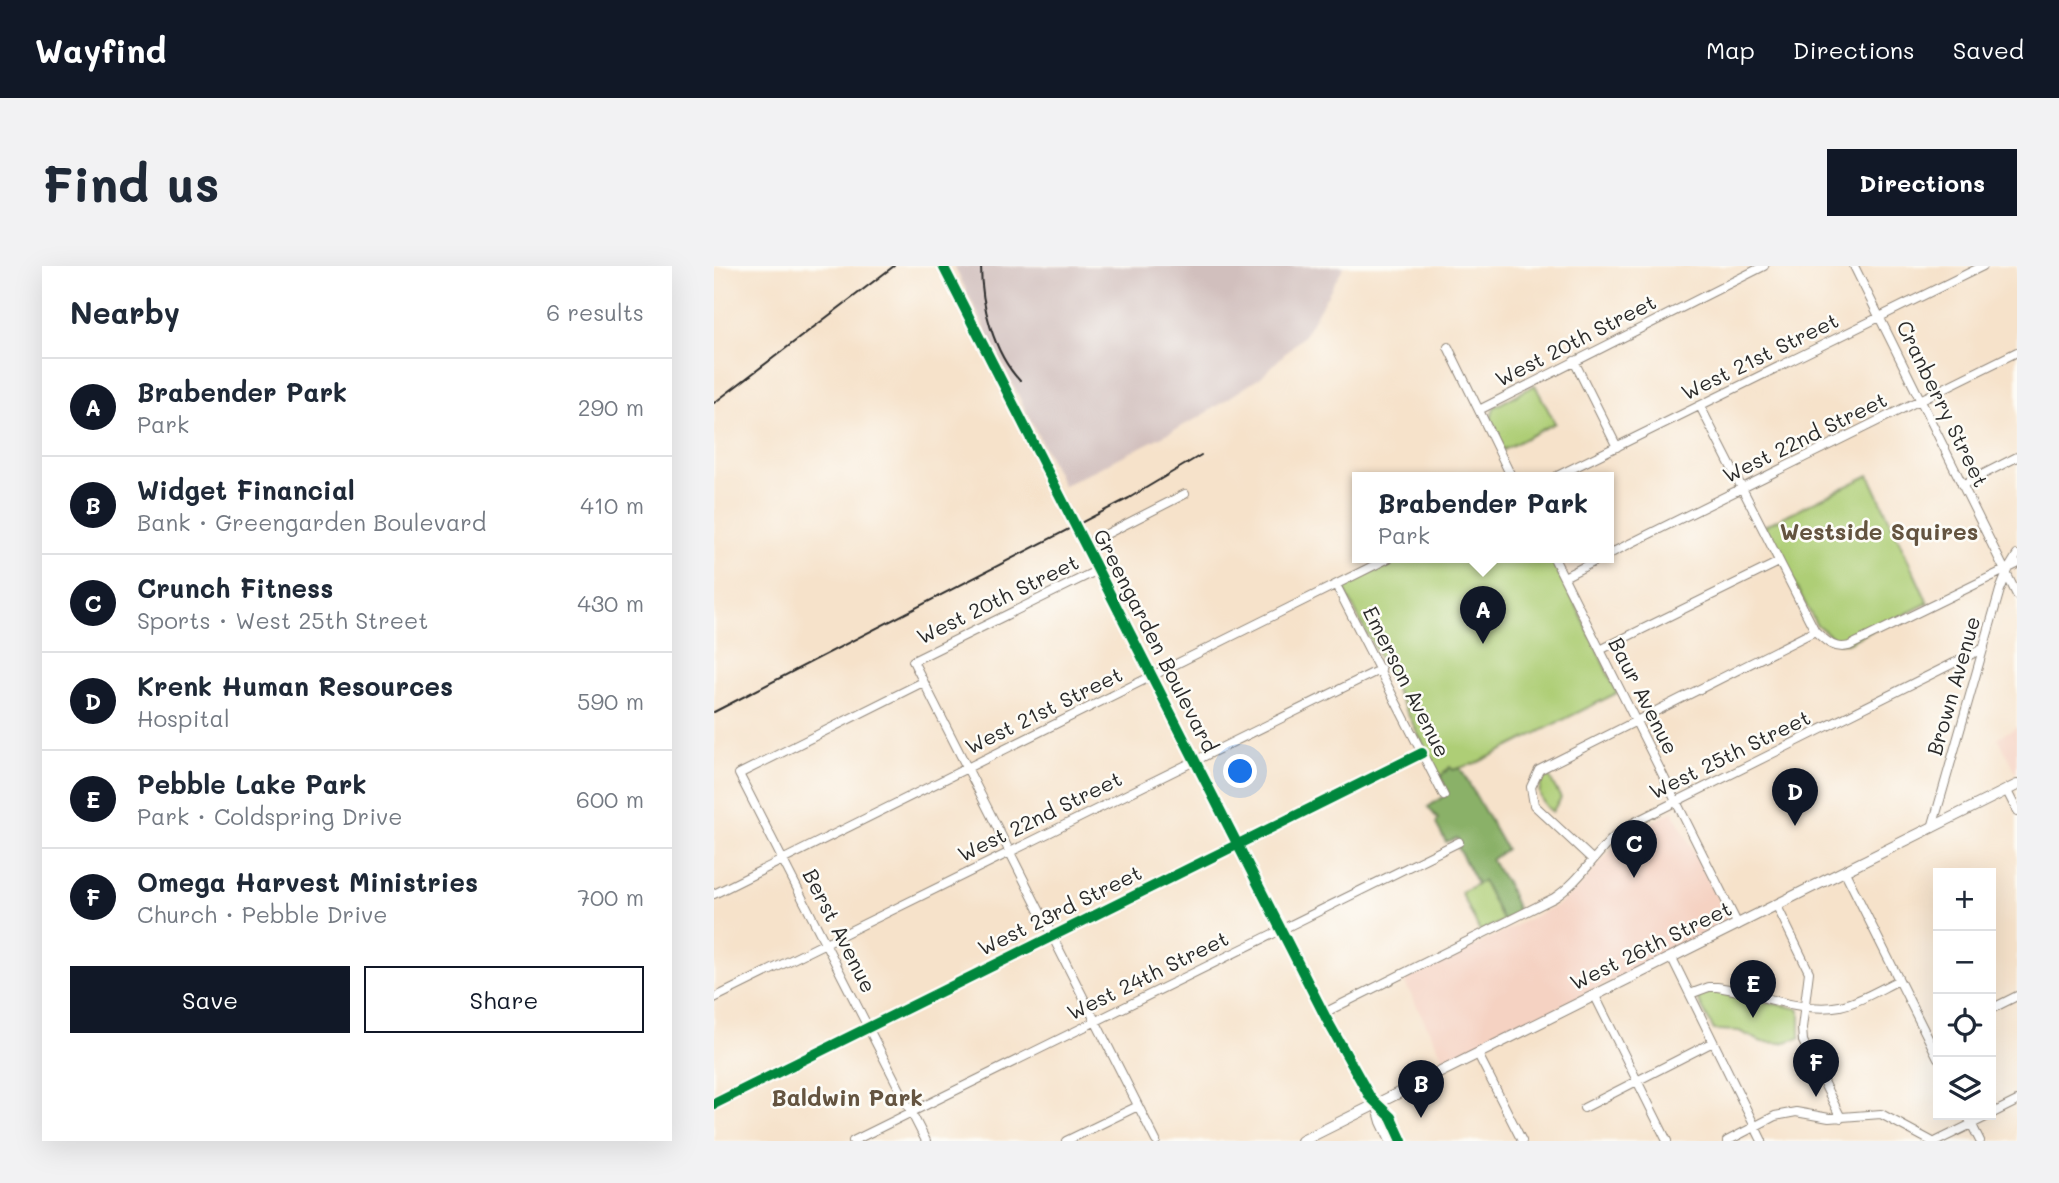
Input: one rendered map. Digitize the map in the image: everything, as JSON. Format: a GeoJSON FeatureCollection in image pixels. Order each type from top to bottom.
{"type":"FeatureCollection","features":[{"type":"Feature","properties":{"kind":"main road","name":"West 26th Street"},"geometry":{"type":"LineString","coordinates":[[1303,1141],[2017,785]]}},
{"type":"Feature","properties":{"kind":"street","name":"Greengarden Boulevard"},"geometry":{"type":"LineString","coordinates":[[943,266],[1324,1013],[1359,1078],[1376,1104],[1391,1117],[1402,1141]]}},
{"type":"Feature","properties":{"kind":"street","name":"West 20th Street"},"geometry":{"type":"LineString","coordinates":[[1479,410],[1764,266]]}},
{"type":"Feature","properties":{"kind":"street","name":"Cranberry Street"},"geometry":{"type":"LineString","coordinates":[[1854,266],[1962,485],[2009,569],[2017,595]]}},
{"type":"Feature","properties":{"kind":"street","name":"West 21st Street"},"geometry":{"type":"LineString","coordinates":[[1565,472],[1983,266]]}},
{"type":"Feature","properties":{"kind":"street"},"geometry":{"type":"LineString","coordinates":[[1448,347],[1509,472]]}},
{"type":"Feature","properties":{"kind":"street","name":"West 22nd Street"},"geometry":{"type":"LineString","coordinates":[[1614,552],[2017,352]]}},
{"type":"Feature","properties":{"kind":"street"},"geometry":{"type":"LineString","coordinates":[[1574,361],[1617,447]]}},
{"type":"Feature","properties":{"kind":"street"},"geometry":{"type":"LineString","coordinates":[[1700,406],[1815,631],[1830,645],[1840,648],[1849,646],[2009,569]]}},
{"type":"Feature","properties":{"kind":"street"},"geometry":{"type":"LineString","coordinates":[[1962,485],[2017,457]]}},
{"type":"Feature","properties":{"kind":"street","name":"West 20th Street"},"geometry":{"type":"LineString","coordinates":[[1085,545],[1185,494]]}},
{"type":"Feature","properties":{"kind":"street","name":"Brown Avenue"},"geometry":{"type":"LineString","coordinates":[[1932,828],[1984,648],[2009,569],[2017,555]]}},
{"type":"Feature","properties":{"kind":"street"},"geometry":{"type":"LineString","coordinates":[[1600,650],[1779,562]]}},
{"type":"Feature","properties":{"kind":"street","name":"West 21st Street"},"geometry":{"type":"LineString","coordinates":[[714,894],[1379,563]]}},
{"type":"Feature","properties":{"kind":"street","name":"Baur Avenue"},"geometry":{"type":"LineString","coordinates":[[1557,563],[1738,925]]}},
{"type":"Feature","properties":{"kind":"street"},"geometry":{"type":"LineString","coordinates":[[1564,577],[1591,563]]}},
{"type":"Feature","properties":{"kind":"street","name":"West 20th Street"},"geometry":{"type":"LineString","coordinates":[[923,682],[913,661],[1098,570]]}},
{"type":"Feature","properties":{"kind":"street","name":"Emerson Avenue"},"geometry":{"type":"LineString","coordinates":[[1336,585],[1444,796]]}},
{"type":"Feature","properties":{"kind":"street"},"geometry":{"type":"LineString","coordinates":[[1593,860],[1539,811],[1532,798],[1531,783],[1544,767],[1815,631]]}},
{"type":"Feature","properties":{"kind":"street","name":"West 25th Street"},"geometry":{"type":"LineString","coordinates":[[1324,1013],[1554,898],[1568,888],[1624,828],[1984,648]]}},
{"type":"Feature","properties":{"kind":"street","name":"West 22nd Street"},"geometry":{"type":"LineString","coordinates":[[714,998],[1381,669]]}},
{"type":"Feature","properties":{"kind":"street"},"geometry":{"type":"LineString","coordinates":[[923,682],[1156,1141]]}},
{"type":"Feature","properties":{"kind":"street","name":"Berst Avenue"},"geometry":{"type":"LineString","coordinates":[[923,682],[739,775],[926,1141]]}},
{"type":"Feature","properties":{"kind":"street","name":"West 23rd Street"},"geometry":{"type":"LineString","coordinates":[[714,1104],[1423,753]]}},
{"type":"Feature","properties":{"kind":"street"},"geometry":{"type":"LineString","coordinates":[[2007,790],[2017,811]]}},
{"type":"Feature","properties":{"kind":"street","name":"West 24th Street"},"geometry":{"type":"LineString","coordinates":[[853,1141],[1458,842]]}},
{"type":"Feature","properties":{"kind":"street"},"geometry":{"type":"LineString","coordinates":[[1845,872],[1938,1057]]}},
{"type":"Feature","properties":{"kind":"street"},"geometry":{"type":"LineString","coordinates":[[1777,906],[1809,972],[1802,1028],[1803,1041],[1841,1118]]}},
{"type":"Feature","properties":{"kind":"street"},"geometry":{"type":"LineString","coordinates":[[1672,958],[1762,1141]]}},
{"type":"Feature","properties":{"kind":"street"},"geometry":{"type":"LineString","coordinates":[[1690,994],[1717,987],[1804,1006],[1828,1008],[1848,1004],[1899,980]]}},
{"type":"Feature","properties":{"kind":"street"},"geometry":{"type":"LineString","coordinates":[[1595,996],[1667,1141]]}},
{"type":"Feature","properties":{"kind":"street"},"geometry":{"type":"LineString","coordinates":[[1996,1006],[2017,996]]}},
{"type":"Feature","properties":{"kind":"street"},"geometry":{"type":"LineString","coordinates":[[1929,1039],[1933,1037]]}},
{"type":"Feature","properties":{"kind":"street"},"geometry":{"type":"LineString","coordinates":[[1584,1108],[1713,1042]]}},
{"type":"Feature","properties":{"kind":"street"},"geometry":{"type":"LineString","coordinates":[[1478,1054],[1522,1141]]}},
{"type":"Feature","properties":{"kind":"street"},"geometry":{"type":"LineString","coordinates":[[1996,1112],[2017,1101]]}},
{"type":"Feature","properties":{"kind":"street","name":"Greengarden Boulevard"},"geometry":{"type":"LineString","coordinates":[[1376,1104],[1390,1141]]}},
{"type":"Feature","properties":{"kind":"street"},"geometry":{"type":"LineString","coordinates":[[1066,1141],[1138,1106]]}},
{"type":"Feature","properties":{"kind":"street"},"geometry":{"type":"LineString","coordinates":[[1727,1141],[1781,1114],[1792,1112],[1841,1118],[1881,1114],[1931,1141]]}},
{"type":"Feature","properties":{"kind":"street"},"geometry":{"type":"LineString","coordinates":[[1969,1120],[1980,1141]]}},
{"type":"Feature","properties":{"kind":"street"},"geometry":{"type":"LineString","coordinates":[[1937,1141],[1979,1120]]}},
{"type":"Feature","properties":{"kind":"shaded area"},"geometry":{"type":"Polygon","coordinates":[[[954,266],[1344,266],[1305,334],[1261,377],[1198,418],[1063,486],[954,266]]]}},
{"type":"Feature","properties":{"kind":"shaded area"},"geometry":{"type":"Polygon","coordinates":[[[2017,727],[2017,775],[1998,737],[2017,727]]]}},
{"type":"Feature","properties":{"kind":"shaded area"},"geometry":{"type":"Polygon","coordinates":[[[1673,811],[1730,922],[1446,1063],[1404,981],[1557,905],[1580,887],[1626,836],[1673,811]]]}},
{"type":"Feature","properties":{"kind":"green space"},"geometry":{"type":"Polygon","coordinates":[[[1535,385],[1555,423],[1503,450],[1491,419],[1494,407],[1535,385]]]}},
{"type":"Feature","properties":{"kind":"green space"},"geometry":{"type":"Polygon","coordinates":[[[1869,475],[1928,603],[1847,643],[1840,643],[1816,624],[1764,526],[1869,475]]]}},
{"type":"Feature","properties":{"kind":"green space"},"geometry":{"type":"Polygon","coordinates":[[[1387,563],[1471,563],[1474,569],[1484,563],[1554,563],[1617,693],[1479,762],[1453,770],[1450,768],[1440,777],[1344,589],[1346,584],[1387,563]]]}},
{"type":"Feature","properties":{"kind":"green space"},"geometry":{"type":"Polygon","coordinates":[[[1450,767],[1453,770],[1460,768],[1506,849],[1491,860],[1507,884],[1519,913],[1503,921],[1483,881],[1477,884],[1457,846],[1460,844],[1457,838],[1446,842],[1436,824],[1438,819],[1428,807],[1447,794],[1440,777],[1450,767]]]}},
{"type":"Feature","properties":{"kind":"green space"},"geometry":{"type":"Polygon","coordinates":[[[1547,773],[1561,798],[1552,812],[1540,794],[1543,778],[1547,773]]]}},
{"type":"Feature","properties":{"kind":"green space"},"geometry":{"type":"Polygon","coordinates":[[[1483,881],[1503,921],[1480,932],[1461,892],[1483,881]]]}},
{"type":"Feature","properties":{"kind":"green space"},"geometry":{"type":"Polygon","coordinates":[[[1713,991],[1800,1009],[1800,1038],[1781,1043],[1762,1042],[1739,1031],[1714,1030],[1698,1000],[1699,994],[1713,991]]]}},
{"type":"Feature","properties":{"kind":"railway"},"geometry":{"type":"LineString","coordinates":[[714,403],[894,266]]}},
{"type":"Feature","properties":{"kind":"railway"},"geometry":{"type":"LineString","coordinates":[[981,266],[983,296],[990,327],[1003,356],[1020,381]]}},
{"type":"Feature","properties":{"kind":"railway"},"geometry":{"type":"LineString","coordinates":[[714,712],[1129,498],[1201,455]]}},
{"type":"Feature","properties":{"kind":"cycle path"},"geometry":{"type":"LineString","coordinates":[[943,266],[1327,1020],[1370,1097],[1391,1117],[1402,1141]]}},
{"type":"Feature","properties":{"kind":"cycle path"},"geometry":{"type":"LineString","coordinates":[[714,1104],[1422,753]]}},
{"type":"Feature","properties":{"kind":"place","name":"Brabender Park"},"geometry":{"type":"Point","coordinates":[1483,644]}},
{"type":"Feature","properties":{"kind":"place","name":"Krenk Human Resources"},"geometry":{"type":"Point","coordinates":[1795,826]}},
{"type":"Feature","properties":{"kind":"place","name":"Crunch Fitness"},"geometry":{"type":"Point","coordinates":[1634,878]}},
{"type":"Feature","properties":{"kind":"place","name":"Pebble Lake Park"},"geometry":{"type":"Point","coordinates":[1753,1018]}},
{"type":"Feature","properties":{"kind":"place","name":"Omega Harvest Ministries"},"geometry":{"type":"Point","coordinates":[1816,1097]}},
{"type":"Feature","properties":{"kind":"place","name":"Widget Financial"},"geometry":{"type":"Point","coordinates":[1421,1118]}},
{"type":"Feature","properties":{"kind":"district","name":"Westside Squires"},"geometry":{"type":"Point","coordinates":[1879,532]}},
{"type":"Feature","properties":{"kind":"district","name":"Baldwin Park"},"geometry":{"type":"Point","coordinates":[847,1098]}}]}
